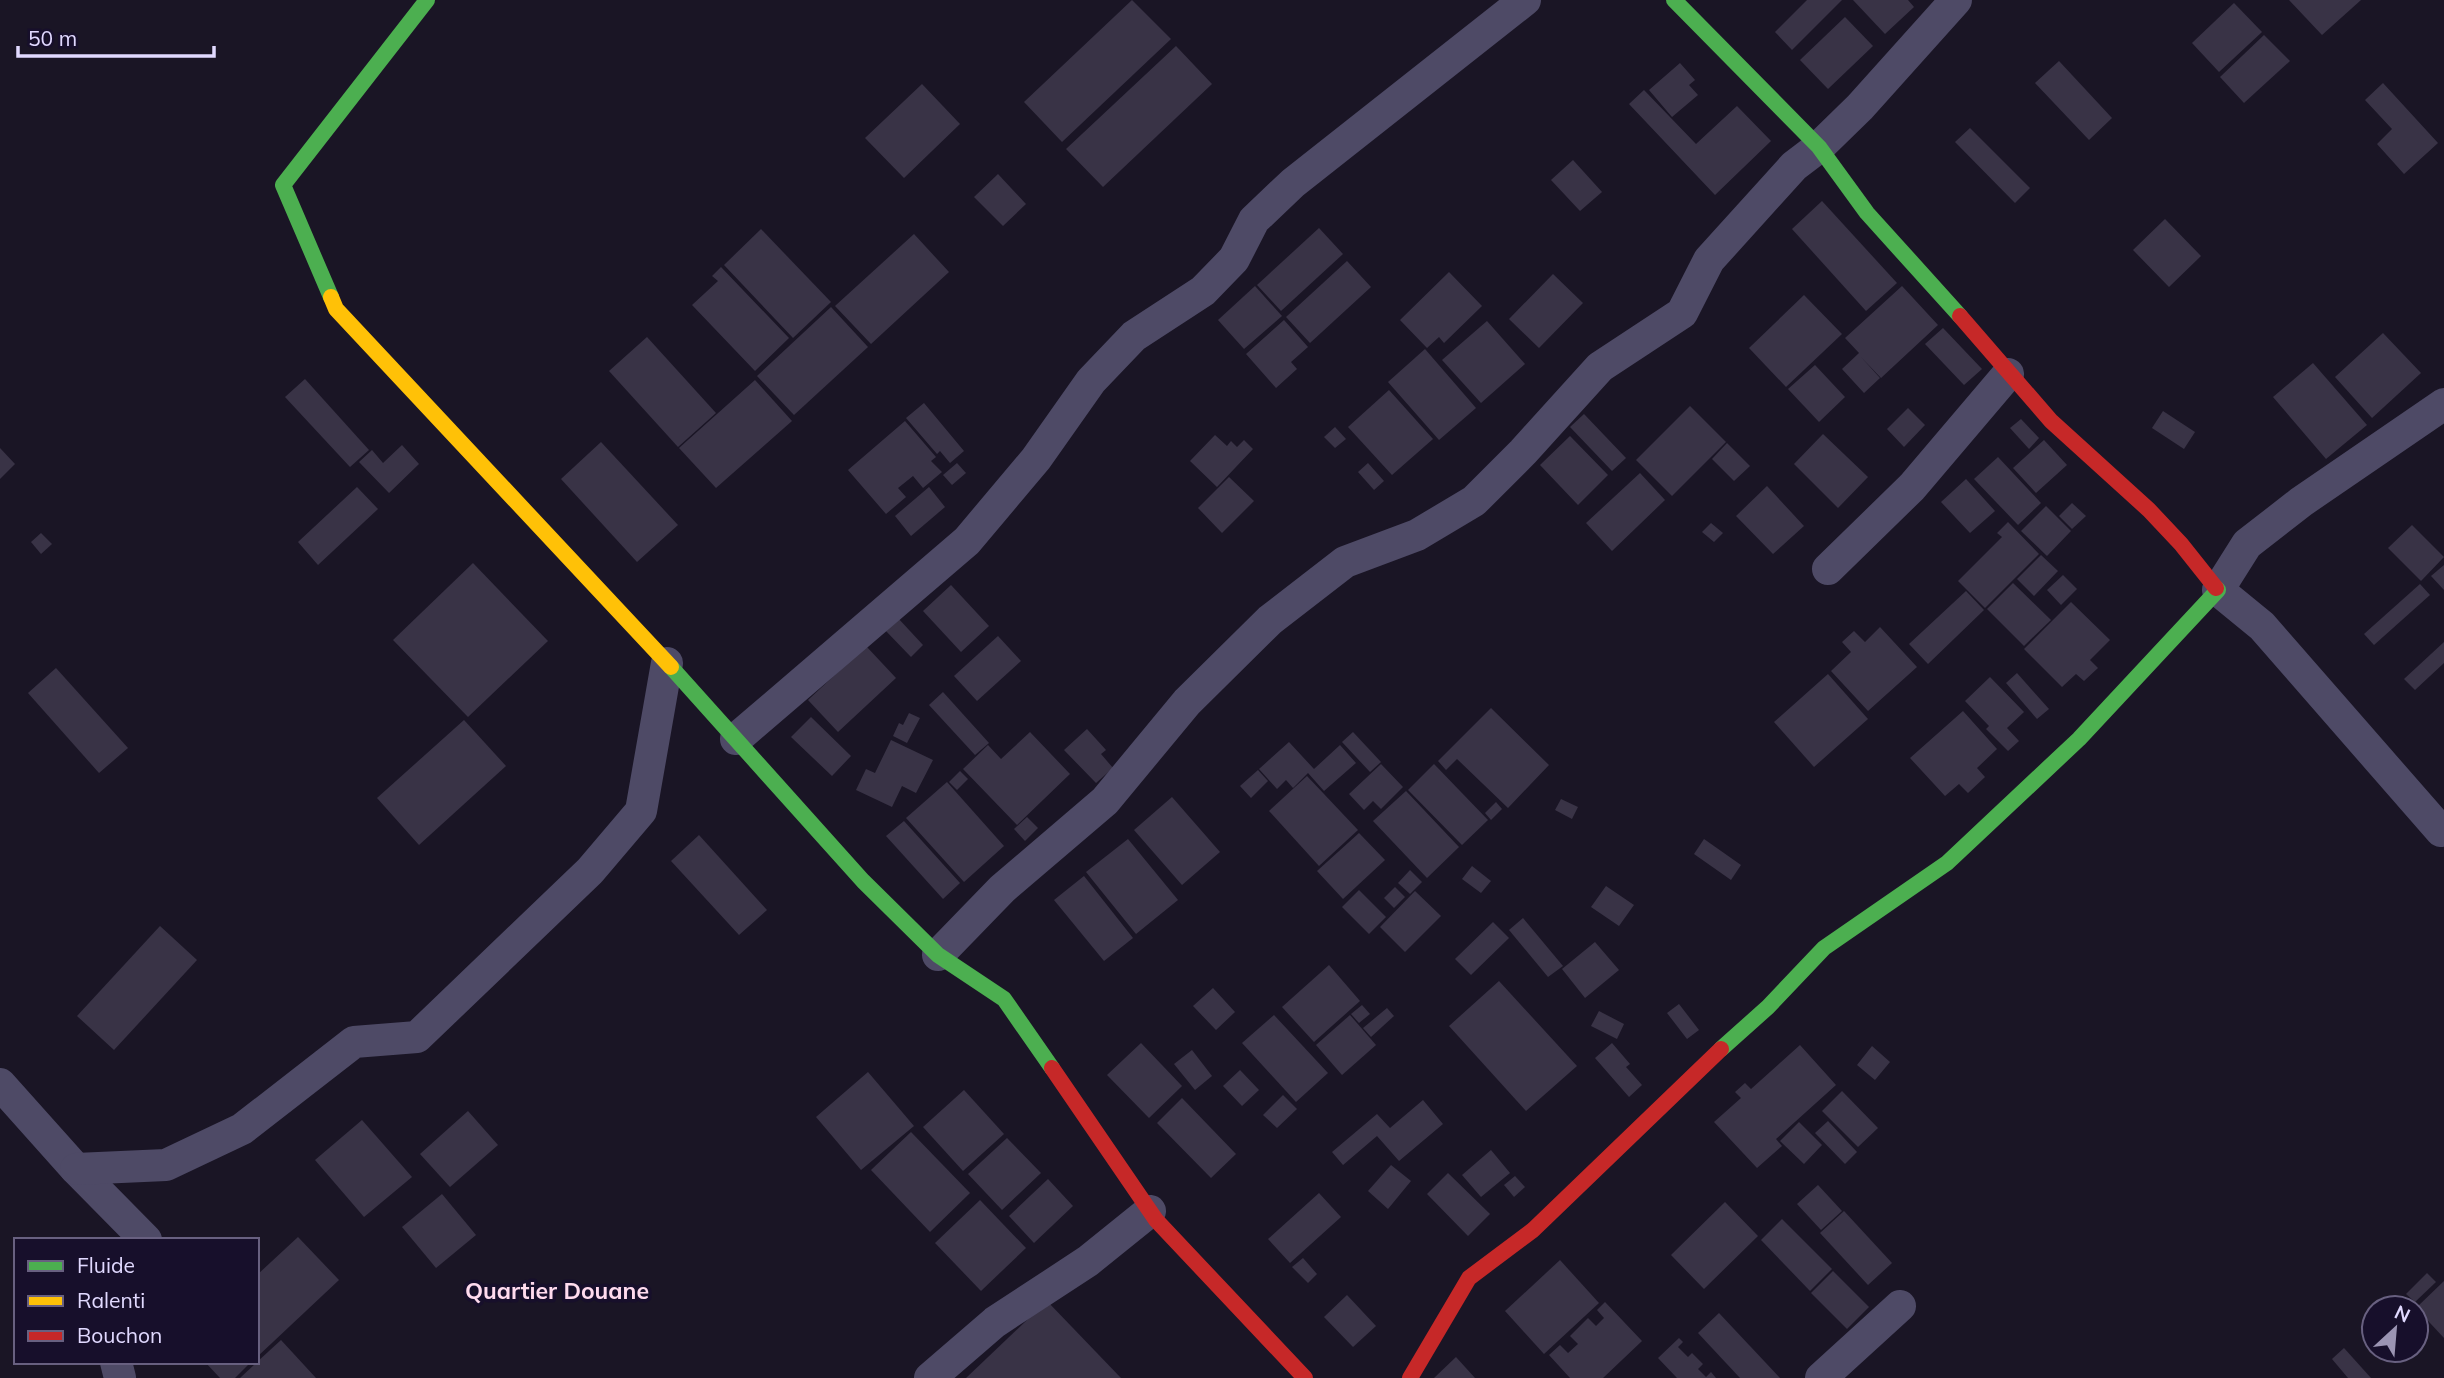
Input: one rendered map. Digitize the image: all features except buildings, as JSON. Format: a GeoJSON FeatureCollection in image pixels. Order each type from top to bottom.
{"type":"FeatureCollection","features":[{"type":"Feature","properties":{"kind":"street"},"geometry":{"type":"LineString","coordinates":[[427,0],[283,185],[336,309],[667,663],[863,881],[939,955],[1004,999],[1150,1211],[1305,1378]]}},
{"type":"Feature","properties":{"kind":"street"},"geometry":{"type":"LineString","coordinates":[[736,739],[967,541],[1036,459],[1091,382],[1134,336],[1203,291],[1234,259],[1254,220],[1283,192],[1525,0]]}},
{"type":"Feature","properties":{"kind":"street"},"geometry":{"type":"LineString","coordinates":[[1675,0],[1819,147],[1867,213],[2050,421],[2150,510],[2218,590],[2262,626],[2443,831]]}},
{"type":"Feature","properties":{"kind":"street"},"geometry":{"type":"LineString","coordinates":[[939,955],[1002,888],[1105,801],[1187,702],[1270,620],[1345,562],[1417,535],[1474,501],[1601,367],[1682,313],[1709,260],[1794,166],[1819,147],[1860,107],[1956,0]]}},
{"type":"Feature","properties":{"kind":"street"},"geometry":{"type":"LineString","coordinates":[[1828,569],[1912,487],[2008,374]]}},
{"type":"Feature","properties":{"kind":"street"},"geometry":{"type":"LineString","coordinates":[[1410,1378],[1469,1278],[1533,1230],[1768,1006],[1824,948],[1957,853],[2079,739],[2218,590],[2247,544],[2301,502],[2444,404]]}},
{"type":"Feature","properties":{"kind":"street"},"geometry":{"type":"LineString","coordinates":[[76,1169],[166,1165],[242,1129],[354,1042],[417,1037],[590,871],[641,811],[667,663]]}},
{"type":"Feature","properties":{"kind":"street"},"geometry":{"type":"LineString","coordinates":[[0,1084],[76,1169],[144,1238]]}},
{"type":"Feature","properties":{"kind":"street"},"geometry":{"type":"LineString","coordinates":[[930,1378],[995,1322],[1088,1261],[1150,1211]]}},
{"type":"Feature","properties":{"kind":"street"},"geometry":{"type":"LineString","coordinates":[[1821,1378],[1900,1306]]}},
{"type":"Feature","properties":{"kind":"traffic: fast"},"geometry":{"type":"LineString","coordinates":[[331,297],[283,185],[427,0]]}},
{"type":"Feature","properties":{"kind":"traffic: fast"},"geometry":{"type":"LineString","coordinates":[[1674,0],[1819,147],[1867,213],[1960,316]]}},
{"type":"Feature","properties":{"kind":"traffic: fast"},"geometry":{"type":"LineString","coordinates":[[1721,1049],[1768,1007],[1824,948],[1947,863],[2079,739],[2218,590],[2216,588]]}},
{"type":"Feature","properties":{"kind":"traffic: fast"},"geometry":{"type":"LineString","coordinates":[[671,667],[863,881],[938,955],[1004,999],[1052,1068]]}},
{"type":"Feature","properties":{"kind":"traffic: slow"},"geometry":{"type":"LineString","coordinates":[[331,297],[336,309],[671,667]]}},
{"type":"Feature","properties":{"kind":"traffic: jam"},"geometry":{"type":"LineString","coordinates":[[1960,316],[2051,421],[2149,510],[2181,544],[2216,588]]}},
{"type":"Feature","properties":{"kind":"traffic: jam"},"geometry":{"type":"LineString","coordinates":[[1410,1378],[1469,1278],[1533,1230],[1721,1049]]}},
{"type":"Feature","properties":{"kind":"traffic: jam"},"geometry":{"type":"LineString","coordinates":[[1052,1068],[1156,1220],[1305,1378]]}},
{"type":"Feature","properties":{"kind":"district","name":"Quartier Douane"},"geometry":{"type":"Point","coordinates":[557,1290]}}]}
